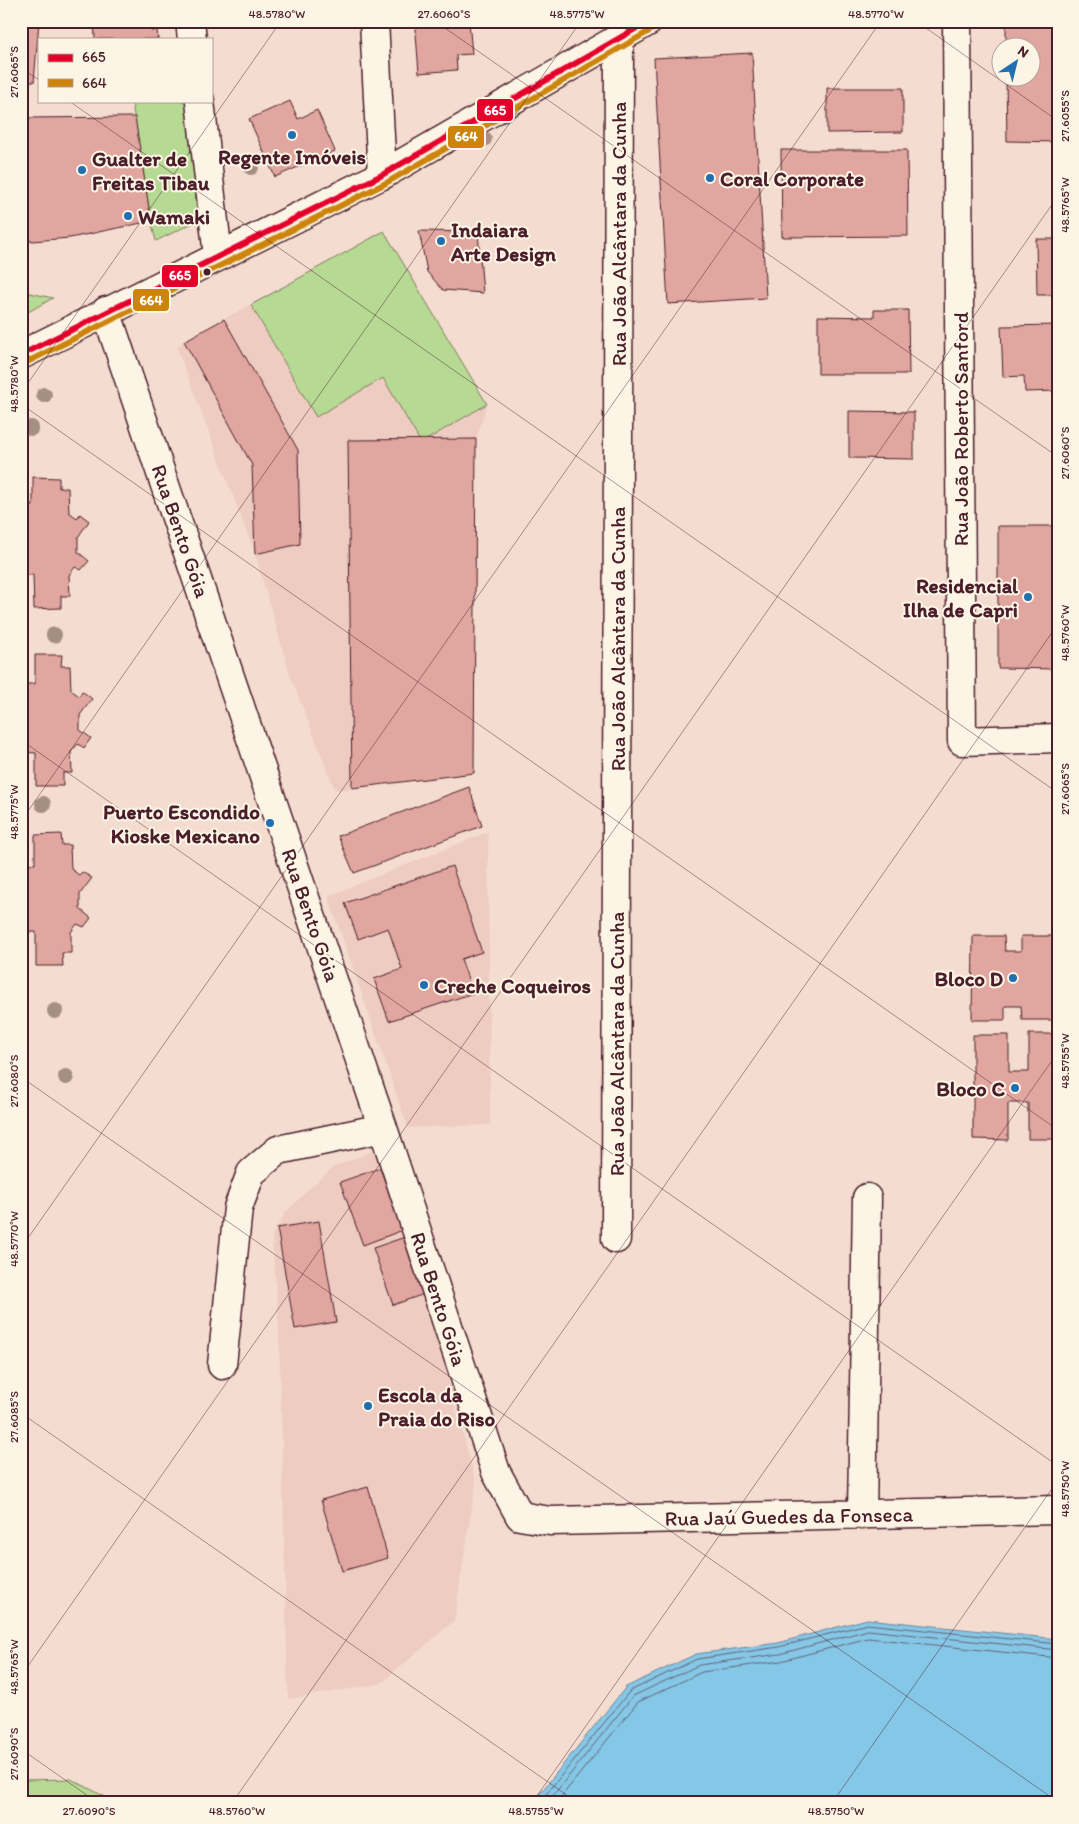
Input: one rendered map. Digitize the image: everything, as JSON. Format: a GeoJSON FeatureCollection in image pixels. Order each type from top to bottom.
{"type":"FeatureCollection","features":[{"type":"Feature","properties":{"kind":"street"},"geometry":{"type":"LineString","coordinates":[[190,21],[192,38]]}},
{"type":"Feature","properties":{"kind":"street"},"geometry":{"type":"LineString","coordinates":[[374,21],[382,175]]}},
{"type":"Feature","properties":{"kind":"street"},"geometry":{"type":"LineString","coordinates":[[21,355],[382,175],[649,21]]}},
{"type":"Feature","properties":{"kind":"street","name":"Rua João Roberto Sanford"},"geometry":{"type":"LineString","coordinates":[[957,21],[962,741],[1058,738]]}},
{"type":"Feature","properties":{"kind":"street","name":"Rua João Alcântara da Cunha"},"geometry":{"type":"LineString","coordinates":[[616,1239],[619,39]]}},
{"type":"Feature","properties":{"kind":"street"},"geometry":{"type":"LineString","coordinates":[[200,102],[218,256]]}},
{"type":"Feature","properties":{"kind":"street","name":"Rua Bento Góia"},"geometry":{"type":"LineString","coordinates":[[106,312],[383,1128],[496,1472],[520,1516]]}},
{"type":"Feature","properties":{"kind":"street"},"geometry":{"type":"LineString","coordinates":[[222,1365],[238,1208],[250,1173],[278,1150],[383,1128]]}},
{"type":"Feature","properties":{"kind":"street"},"geometry":{"type":"LineString","coordinates":[[862,1515],[866,1198]]}},
{"type":"Feature","properties":{"kind":"street","name":"Rua Jaú Guedes da Fonseca"},"geometry":{"type":"LineString","coordinates":[[520,1516],[550,1521],[1058,1510]]}},
{"type":"Feature","properties":{"kind":"shaded area"},"geometry":{"type":"Polygon","coordinates":[[[384,231],[487,404],[476,439],[474,773],[335,790],[291,678],[255,554],[177,348],[184,341],[384,231]]]}},
{"type":"Feature","properties":{"kind":"shaded area","name":"Creche Coqueiros"},"geometry":{"type":"Polygon","coordinates":[[[488,832],[490,1125],[408,1128],[328,896],[488,832]]]}},
{"type":"Feature","properties":{"kind":"shaded area","name":"Escola da Praia do Riso"},"geometry":{"type":"Polygon","coordinates":[[[384,1146],[476,1482],[454,1621],[380,1684],[288,1699],[279,1329],[272,1236],[285,1213],[334,1167],[384,1146]]]}},
{"type":"Feature","properties":{"kind":"green space"},"geometry":{"type":"Polygon","coordinates":[[[191,102],[197,221],[156,241],[151,221],[132,103],[191,102]]]}},
{"type":"Feature","properties":{"kind":"green space"},"geometry":{"type":"Polygon","coordinates":[[[384,231],[487,404],[421,443],[383,378],[316,417],[251,305],[384,231]]]}},
{"type":"Feature","properties":{"kind":"green space"},"geometry":{"type":"Polygon","coordinates":[[[21,291],[53,298],[21,316],[21,291]]]}},
{"type":"Feature","properties":{"kind":"green space"},"geometry":{"type":"Polygon","coordinates":[[[71,1779],[117,1803],[21,1803],[21,1780],[71,1779]]]}},
{"type":"Feature","properties":{"kind":"water"},"geometry":{"type":"Polygon","coordinates":[[[867,1619],[1058,1639],[1058,1803],[532,1803],[626,1687],[696,1654],[778,1643],[867,1619]]]}},
{"type":"Feature","properties":{"kind":"building"},"geometry":{"type":"Polygon","coordinates":[[[21,21],[39,21],[34,82],[21,81],[21,21]]]}},
{"type":"Feature","properties":{"kind":"building"},"geometry":{"type":"Polygon","coordinates":[[[94,21],[151,21],[151,31],[157,30],[158,38],[95,38],[94,21]]]}},
{"type":"Feature","properties":{"kind":"building"},"geometry":{"type":"Polygon","coordinates":[[[415,21],[469,21],[472,54],[456,55],[457,70],[419,73],[415,21]]]}},
{"type":"Feature","properties":{"kind":"building"},"geometry":{"type":"Polygon","coordinates":[[[1006,21],[1058,21],[1058,142],[1007,141],[1006,88],[1042,88],[1042,38],[1006,38],[1006,21]]]}},
{"type":"Feature","properties":{"kind":"building","name":"Coral Corporate"},"geometry":{"type":"Polygon","coordinates":[[[752,53],[766,298],[668,304],[654,58],[752,53]]]}},
{"type":"Feature","properties":{"kind":"building"},"geometry":{"type":"Polygon","coordinates":[[[827,88],[903,88],[903,132],[827,133],[827,88]]]}},
{"type":"Feature","properties":{"kind":"building","name":"Regente Imóveis"},"geometry":{"type":"Polygon","coordinates":[[[290,101],[298,119],[317,110],[335,151],[275,177],[249,119],[290,101]]]}},
{"type":"Feature","properties":{"kind":"building","name":"Gualter de Freitas Tibau"},"geometry":{"type":"Polygon","coordinates":[[[135,117],[151,221],[70,238],[32,241],[21,239],[21,118],[135,117]]]}},
{"type":"Feature","properties":{"kind":"building"},"geometry":{"type":"Polygon","coordinates":[[[781,150],[907,150],[908,236],[782,237],[781,150]]]}},
{"type":"Feature","properties":{"kind":"building"},"geometry":{"type":"Polygon","coordinates":[[[419,231],[478,232],[483,293],[443,290],[427,272],[419,231]]]}},
{"type":"Feature","properties":{"kind":"building"},"geometry":{"type":"Polygon","coordinates":[[[1036,239],[1058,239],[1058,295],[1037,295],[1036,239]]]}},
{"type":"Feature","properties":{"kind":"building"},"geometry":{"type":"Polygon","coordinates":[[[874,310],[908,310],[909,374],[818,374],[818,316],[874,317],[874,310]]]}},
{"type":"Feature","properties":{"kind":"building"},"geometry":{"type":"Polygon","coordinates":[[[224,319],[298,450],[300,544],[255,554],[252,465],[184,341],[224,319]]]}},
{"type":"Feature","properties":{"kind":"building"},"geometry":{"type":"Polygon","coordinates":[[[1058,325],[1058,391],[1025,392],[1024,376],[1003,377],[1001,326],[1058,325]]]}},
{"type":"Feature","properties":{"kind":"building"},"geometry":{"type":"Polygon","coordinates":[[[849,411],[914,412],[914,459],[849,458],[849,411]]]}},
{"type":"Feature","properties":{"kind":"building"},"geometry":{"type":"Polygon","coordinates":[[[476,439],[474,773],[352,788],[348,440],[476,439]]]}},
{"type":"Feature","properties":{"kind":"building"},"geometry":{"type":"Polygon","coordinates":[[[33,477],[59,478],[59,488],[68,488],[69,512],[77,518],[80,514],[89,521],[78,537],[78,552],[89,561],[81,570],[75,567],[69,575],[70,596],[61,596],[61,608],[34,609],[33,575],[21,575],[21,506],[33,506],[33,477]]]}},
{"type":"Feature","properties":{"kind":"building","name":"Residencial Ilha de Capri"},"geometry":{"type":"Polygon","coordinates":[[[998,526],[1058,526],[1058,669],[998,668],[998,526]]]}},
{"type":"Feature","properties":{"kind":"building"},"geometry":{"type":"Polygon","coordinates":[[[35,655],[62,655],[61,666],[70,666],[71,690],[79,696],[82,691],[92,699],[80,715],[80,730],[91,738],[84,748],[78,744],[71,752],[72,773],[63,773],[63,786],[36,786],[36,753],[21,752],[21,684],[35,684],[35,655]]]}},
{"type":"Feature","properties":{"kind":"building"},"geometry":{"type":"Polygon","coordinates":[[[469,787],[482,826],[354,873],[338,836],[469,787]]]}},
{"type":"Feature","properties":{"kind":"building"},"geometry":{"type":"Polygon","coordinates":[[[61,834],[62,845],[70,845],[71,869],[79,875],[82,872],[92,878],[80,894],[80,909],[91,918],[84,927],[77,924],[71,932],[71,953],[62,953],[63,966],[36,966],[36,932],[21,932],[21,863],[35,864],[35,835],[61,834]]]}},
{"type":"Feature","properties":{"kind":"building"},"geometry":{"type":"Polygon","coordinates":[[[452,866],[482,952],[461,959],[473,993],[389,1021],[374,979],[402,969],[388,928],[358,939],[345,903],[452,866]]]}},
{"type":"Feature","properties":{"kind":"building","name":"Bloco D"},"geometry":{"type":"Polygon","coordinates":[[[973,936],[1004,936],[1005,951],[1021,951],[1021,936],[1053,936],[1053,1020],[1022,1020],[1021,1006],[1005,1006],[1005,1020],[972,1020],[973,936]]]}},
{"type":"Feature","properties":{"kind":"building","name":"Bloco C"},"geometry":{"type":"Polygon","coordinates":[[[1029,1034],[1058,1034],[1058,1139],[1028,1139],[1028,1103],[1008,1103],[1008,1140],[973,1139],[973,1035],[1009,1035],[1009,1072],[1029,1072],[1029,1034]]]}},
{"type":"Feature","properties":{"kind":"building"},"geometry":{"type":"Polygon","coordinates":[[[380,1168],[403,1230],[363,1245],[340,1182],[380,1168]]]}},
{"type":"Feature","properties":{"kind":"building"},"geometry":{"type":"Polygon","coordinates":[[[319,1221],[336,1322],[295,1329],[277,1228],[319,1221]]]}},
{"type":"Feature","properties":{"kind":"building"},"geometry":{"type":"Polygon","coordinates":[[[408,1236],[427,1293],[393,1305],[373,1248],[408,1236]]]}},
{"type":"Feature","properties":{"kind":"building"},"geometry":{"type":"Polygon","coordinates":[[[368,1487],[388,1558],[342,1571],[321,1500],[368,1487]]]}},
{"type":"Feature","properties":{"kind":"transit line","name":"665"},"geometry":{"type":"LineString","coordinates":[[21,355],[382,175],[649,21]]}},
{"type":"Feature","properties":{"kind":"transit line","name":"664"},"geometry":{"type":"LineString","coordinates":[[25,363],[386,183],[653,29]]}},
{"type":"Feature","properties":{"kind":"place","name":"Regente Imóveis"},"geometry":{"type":"Point","coordinates":[292,135]}},
{"type":"Feature","properties":{"kind":"place","name":"Gualter de Freitas Tibau"},"geometry":{"type":"Point","coordinates":[82,170]}},
{"type":"Feature","properties":{"kind":"place","name":"Coral Corporate"},"geometry":{"type":"Point","coordinates":[710,178]}},
{"type":"Feature","properties":{"kind":"place","name":"Wamaki"},"geometry":{"type":"Point","coordinates":[128,216]}},
{"type":"Feature","properties":{"kind":"place","name":"Indaiara Arte Design"},"geometry":{"type":"Point","coordinates":[441,241]}},
{"type":"Feature","properties":{"kind":"place","name":"Residencial Ilha de Capri"},"geometry":{"type":"Point","coordinates":[1028,597]}},
{"type":"Feature","properties":{"kind":"place","name":"Puerto Escondido Kioske Mexicano"},"geometry":{"type":"Point","coordinates":[270,823]}},
{"type":"Feature","properties":{"kind":"place","name":"Bloco D"},"geometry":{"type":"Point","coordinates":[1013,978]}},
{"type":"Feature","properties":{"kind":"place","name":"Creche Coqueiros"},"geometry":{"type":"Point","coordinates":[424,985]}},
{"type":"Feature","properties":{"kind":"place","name":"Bloco C"},"geometry":{"type":"Point","coordinates":[1015,1088]}},
{"type":"Feature","properties":{"kind":"place","name":"Escola da Praia do Riso"},"geometry":{"type":"Point","coordinates":[368,1406]}}]}
